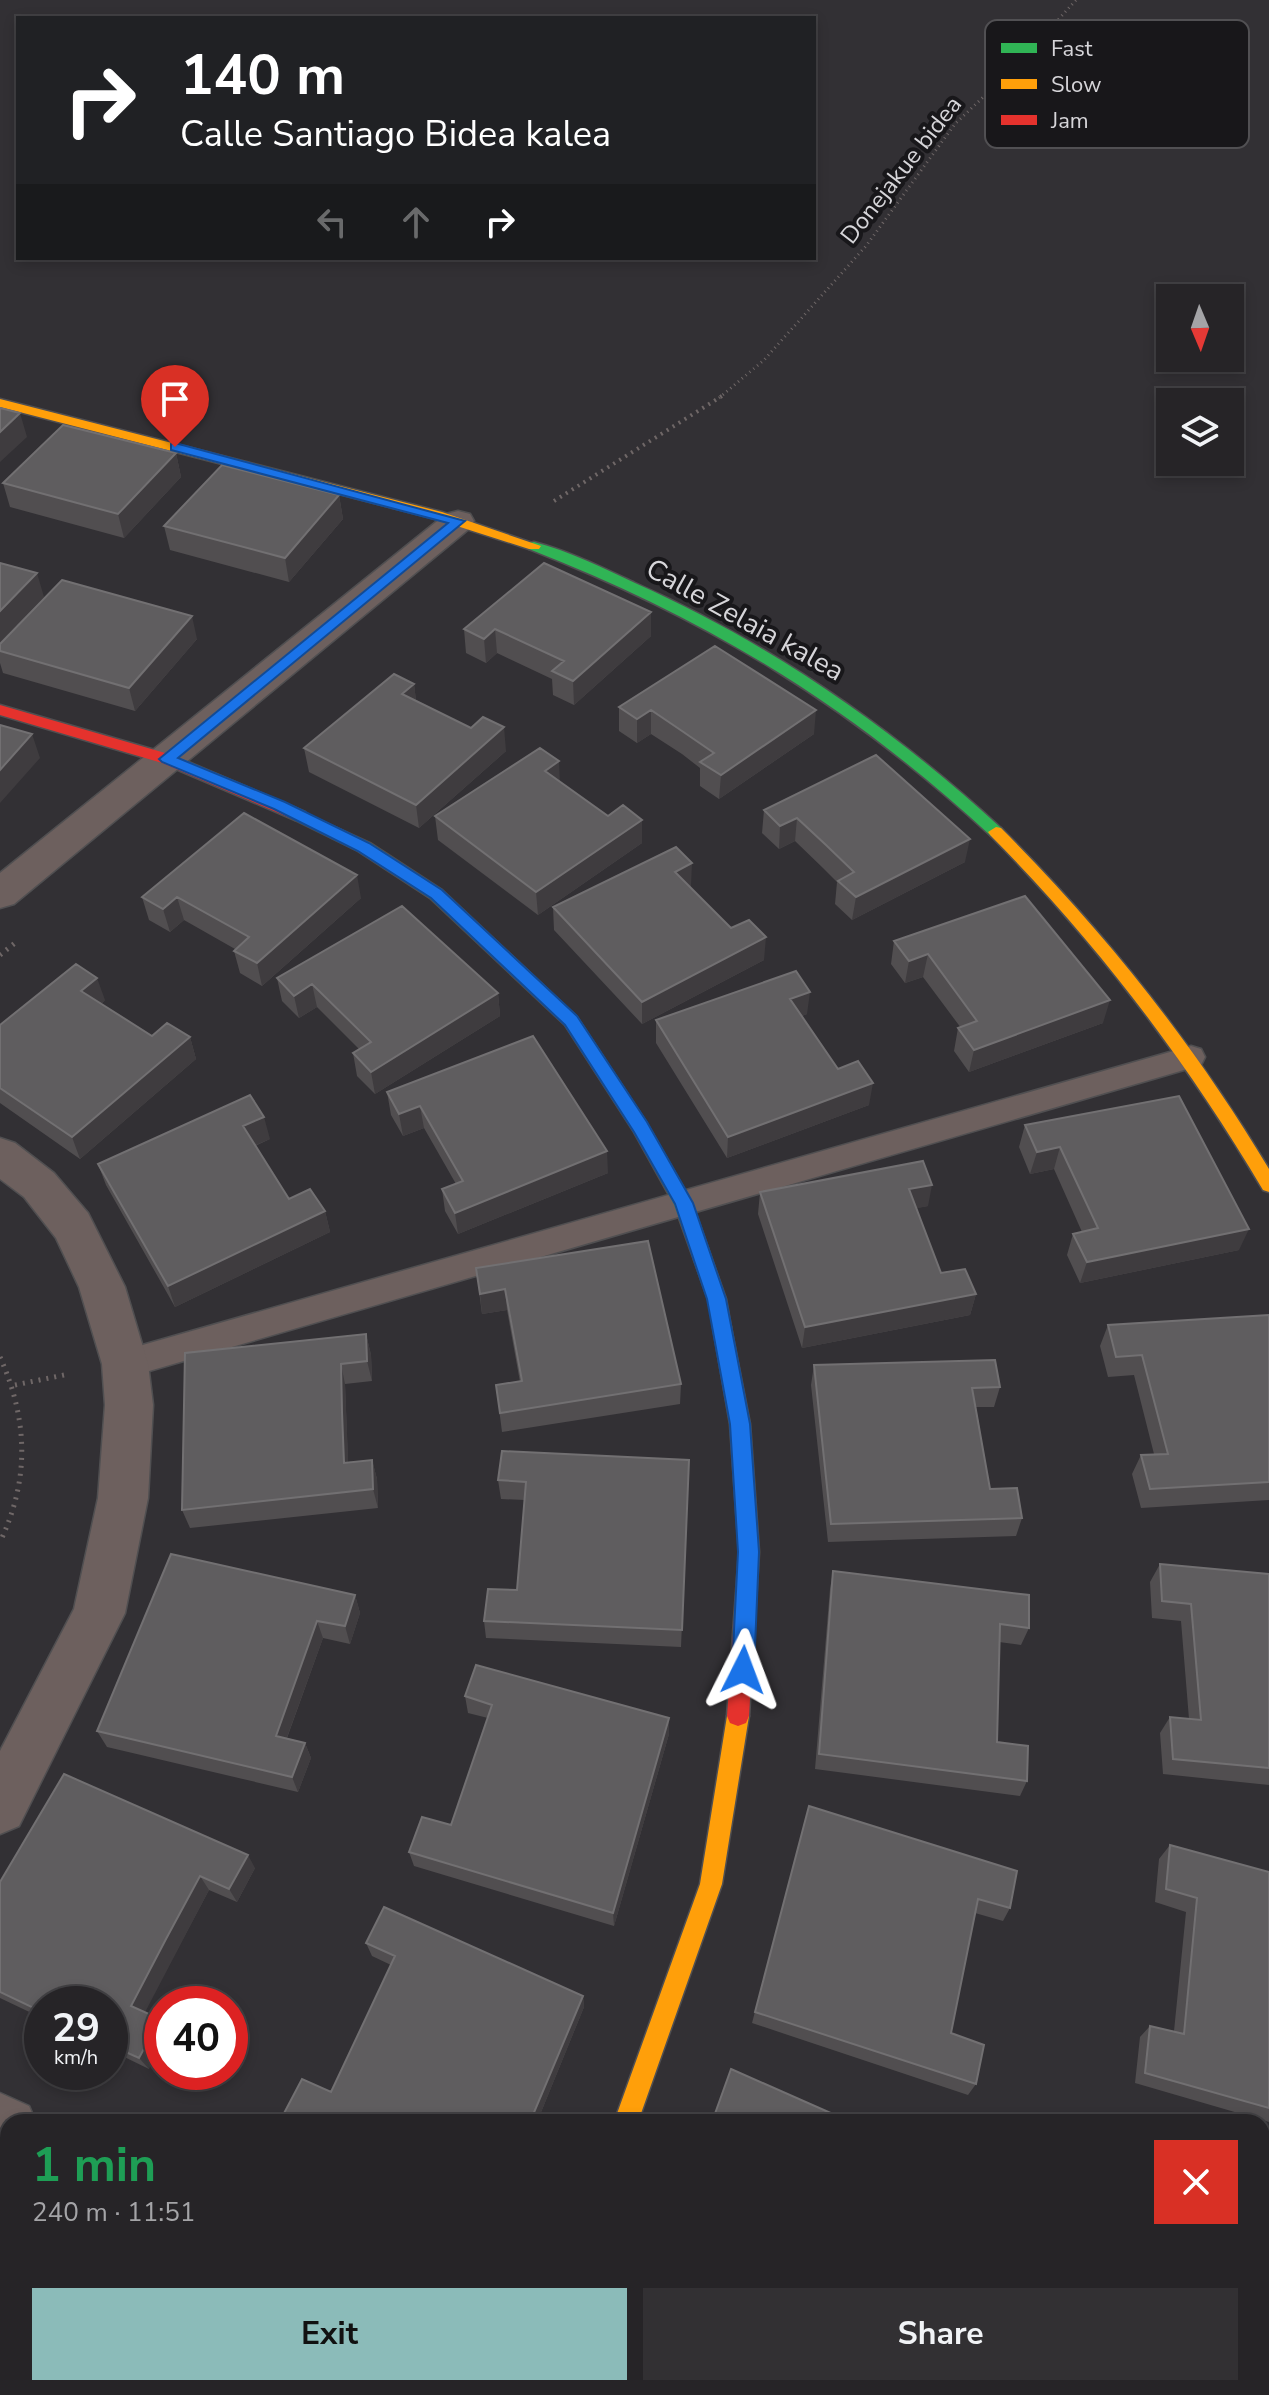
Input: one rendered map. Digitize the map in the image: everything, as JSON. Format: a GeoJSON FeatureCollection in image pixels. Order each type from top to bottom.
{"type":"FeatureCollection","features":[{"type":"Feature","properties":{"kind":"street","name":"Calle Zelaia kalea"},"geometry":{"type":"LineString","coordinates":[[0,403],[458,521],[541,548],[651,597],[755,652],[844,708],[929,771],[1021,857],[1106,948],[1191,1057],[1269,1185]]}},
{"type":"Feature","properties":{"kind":"street"},"geometry":{"type":"LineString","coordinates":[[0,894],[458,521]]}},
{"type":"Feature","properties":{"kind":"street"},"geometry":{"type":"LineString","coordinates":[[0,710],[167,759],[280,806],[364,847],[436,894],[571,1021],[640,1127],[683,1203],[717,1299],[740,1424],[749,1552],[741,1699],[711,1884],[629,2114]]}},
{"type":"Feature","properties":{"kind":"street"},"geometry":{"type":"LineString","coordinates":[[0,1155],[39,1185],[72,1226],[102,1287],[125,1364],[129,1405],[123,1498],[99,1613],[0,1807]]}},
{"type":"Feature","properties":{"kind":"lane"},"geometry":{"type":"LineString","coordinates":[[125,1364],[1191,1057]]}},
{"type":"Feature","properties":{"kind":"path","name":"Donejakue bidea"},"geometry":{"type":"LineString","coordinates":[[1058,20],[1076,0]]}},
{"type":"Feature","properties":{"kind":"path","name":"Donejakue bidea"},"geometry":{"type":"LineString","coordinates":[[558,500],[732,389],[764,360],[866,246],[955,124],[985,95]]}},
{"type":"Feature","properties":{"kind":"path"},"geometry":{"type":"LineString","coordinates":[[0,1357],[15,1385],[26,1435],[21,1485],[8,1528],[0,1542]]}},
{"type":"Feature","properties":{"kind":"building"},"geometry":{"type":"Polygon","coordinates":[[[0,408],[20,413],[0,432],[0,408]]]}},
{"type":"Feature","properties":{"kind":"building"},"geometry":{"type":"Polygon","coordinates":[[[63,425],[176,453],[118,514],[3,483],[63,425]]]}},
{"type":"Feature","properties":{"kind":"building"},"geometry":{"type":"Polygon","coordinates":[[[222,465],[339,495],[285,558],[164,526],[222,465]]]}},
{"type":"Feature","properties":{"kind":"building"},"geometry":{"type":"Polygon","coordinates":[[[0,563],[37,573],[0,611],[0,563]]]}},
{"type":"Feature","properties":{"kind":"building"},"geometry":{"type":"Polygon","coordinates":[[[544,563],[651,612],[573,681],[552,671],[564,661],[495,629],[484,639],[464,629],[544,563]]]}},
{"type":"Feature","properties":{"kind":"building"},"geometry":{"type":"Polygon","coordinates":[[[62,580],[192,616],[129,688],[0,651],[0,644],[62,580]]]}},
{"type":"Feature","properties":{"kind":"building"},"geometry":{"type":"Polygon","coordinates":[[[715,646],[816,710],[721,775],[700,762],[714,753],[651,710],[637,719],[619,707],[715,646]]]}},
{"type":"Feature","properties":{"kind":"building"},"geometry":{"type":"Polygon","coordinates":[[[394,674],[414,684],[402,694],[471,728],[483,717],[504,727],[416,805],[304,748],[394,674]]]}},
{"type":"Feature","properties":{"kind":"building"},"geometry":{"type":"Polygon","coordinates":[[[0,725],[32,734],[0,770],[0,725]]]}},
{"type":"Feature","properties":{"kind":"building"},"geometry":{"type":"Polygon","coordinates":[[[540,748],[559,761],[545,771],[608,816],[623,805],[642,820],[536,892],[435,816],[540,748]]]}},
{"type":"Feature","properties":{"kind":"building"},"geometry":{"type":"Polygon","coordinates":[[[876,755],[970,839],[856,897],[838,881],[854,872],[826,845],[797,818],[780,826],[764,810],[876,755]]]}},
{"type":"Feature","properties":{"kind":"building"},"geometry":{"type":"Polygon","coordinates":[[[244,813],[357,875],[257,963],[234,951],[249,937],[177,897],[163,909],[142,897],[244,813]]]}},
{"type":"Feature","properties":{"kind":"building"},"geometry":{"type":"Polygon","coordinates":[[[676,847],[692,863],[675,872],[731,928],[749,920],[766,937],[642,1002],[553,907],[676,847]]]}},
{"type":"Feature","properties":{"kind":"building"},"geometry":{"type":"Polygon","coordinates":[[[1025,896],[1110,1000],[974,1050],[958,1028],[977,1021],[928,954],[909,961],[894,941],[1025,896]]]}},
{"type":"Feature","properties":{"kind":"building"},"geometry":{"type":"Polygon","coordinates":[[[402,906],[498,993],[371,1072],[353,1053],[371,1042],[312,984],[294,996],[277,978],[402,906]]]}},
{"type":"Feature","properties":{"kind":"building"},"geometry":{"type":"Polygon","coordinates":[[[76,964],[97,978],[81,991],[152,1036],[167,1023],[190,1037],[72,1137],[0,1088],[0,1025],[76,964]]]}},
{"type":"Feature","properties":{"kind":"building"},"geometry":{"type":"Polygon","coordinates":[[[796,971],[810,992],[790,999],[838,1069],[858,1061],[873,1083],[728,1137],[656,1020],[796,971]]]}},
{"type":"Feature","properties":{"kind":"building"},"geometry":{"type":"Polygon","coordinates":[[[533,1036],[607,1151],[455,1213],[442,1189],[463,1181],[420,1106],[399,1114],[387,1092],[533,1036]]]}},
{"type":"Feature","properties":{"kind":"building"},"geometry":{"type":"Polygon","coordinates":[[[250,1095],[264,1117],[243,1126],[289,1199],[310,1189],[325,1211],[168,1286],[98,1164],[250,1095]]]}},
{"type":"Feature","properties":{"kind":"building"},"geometry":{"type":"Polygon","coordinates":[[[1179,1096],[1249,1229],[1087,1262],[1073,1234],[1098,1228],[1060,1147],[1037,1152],[1025,1125],[1179,1096]]]}},
{"type":"Feature","properties":{"kind":"building"},"geometry":{"type":"Polygon","coordinates":[[[923,1161],[932,1185],[909,1189],[941,1273],[965,1269],[976,1294],[805,1327],[760,1192],[923,1161]]]}},
{"type":"Feature","properties":{"kind":"building"},"geometry":{"type":"Polygon","coordinates":[[[648,1241],[681,1384],[500,1413],[496,1385],[522,1381],[505,1289],[480,1294],[476,1268],[648,1241]]]}},
{"type":"Feature","properties":{"kind":"building"},"geometry":{"type":"Polygon","coordinates":[[[1269,1315],[1269,1482],[1150,1489],[1141,1455],[1168,1454],[1142,1355],[1116,1357],[1108,1325],[1269,1315]]]}},
{"type":"Feature","properties":{"kind":"building"},"geometry":{"type":"Polygon","coordinates":[[[366,1334],[367,1361],[341,1364],[344,1463],[372,1460],[373,1489],[182,1510],[185,1353],[366,1334]]]}},
{"type":"Feature","properties":{"kind":"building"},"geometry":{"type":"Polygon","coordinates":[[[995,1360],[1000,1387],[972,1388],[990,1489],[1017,1488],[1022,1518],[831,1524],[814,1365],[995,1360]]]}},
{"type":"Feature","properties":{"kind":"building"},"geometry":{"type":"Polygon","coordinates":[[[502,1451],[689,1460],[682,1630],[484,1621],[488,1589],[517,1590],[526,1482],[498,1480],[502,1451]]]}},
{"type":"Feature","properties":{"kind":"building"},"geometry":{"type":"Polygon","coordinates":[[[171,1554],[355,1595],[345,1626],[317,1621],[276,1736],[305,1743],[292,1777],[97,1731],[171,1554]]]}},
{"type":"Feature","properties":{"kind":"building"},"geometry":{"type":"Polygon","coordinates":[[[1160,1564],[1269,1574],[1269,1768],[1173,1759],[1170,1717],[1201,1720],[1191,1604],[1162,1601],[1160,1564]]]}},
{"type":"Feature","properties":{"kind":"building"},"geometry":{"type":"Polygon","coordinates":[[[833,1571],[1029,1595],[1029,1628],[1000,1624],[997,1742],[1028,1746],[1027,1781],[819,1754],[833,1571]]]}},
{"type":"Feature","properties":{"kind":"building"},"geometry":{"type":"Polygon","coordinates":[[[476,1665],[669,1718],[613,1913],[409,1852],[422,1817],[451,1825],[492,1705],[465,1696],[476,1665]]]}},
{"type":"Feature","properties":{"kind":"building"},"geometry":{"type":"Polygon","coordinates":[[[64,1774],[248,1855],[229,1889],[200,1876],[166,1939],[131,2006],[144,2012],[144,2049],[139,2058],[128,2053],[128,1986],[24,1986],[24,2003],[0,1992],[0,1882],[64,1774]]]}},
{"type":"Feature","properties":{"kind":"building"},"geometry":{"type":"Polygon","coordinates":[[[809,1806],[1017,1871],[1010,1908],[978,1899],[951,2033],[984,2045],[976,2084],[755,2012],[809,1806]]]}},
{"type":"Feature","properties":{"kind":"building"},"geometry":{"type":"Polygon","coordinates":[[[1170,1845],[1269,1872],[1269,2108],[1145,2073],[1150,2026],[1184,2034],[1197,1898],[1166,1889],[1170,1845]]]}},
{"type":"Feature","properties":{"kind":"building"},"geometry":{"type":"Polygon","coordinates":[[[384,1907],[583,1996],[533,2114],[284,2114],[302,2079],[331,2092],[395,1956],[366,1943],[384,1907]]]}},
{"type":"Feature","properties":{"kind":"building"},"geometry":{"type":"Polygon","coordinates":[[[731,2069],[833,2114],[715,2114],[731,2069]]]}},
{"type":"Feature","properties":{"kind":"traffic: fast"},"geometry":{"type":"LineString","coordinates":[[534,546],[660,599],[780,665],[838,702],[893,743],[996,832]]}},
{"type":"Feature","properties":{"kind":"traffic: fast"},"geometry":{"type":"LineString","coordinates":[[300,816],[364,847],[436,894],[571,1021],[640,1127],[683,1203],[717,1299],[722,1327]]}},
{"type":"Feature","properties":{"kind":"traffic: slow"},"geometry":{"type":"LineString","coordinates":[[0,403],[437,515],[534,546]]}},
{"type":"Feature","properties":{"kind":"traffic: slow"},"geometry":{"type":"LineString","coordinates":[[996,832],[1074,913],[1145,999],[1210,1089],[1269,1185]]}},
{"type":"Feature","properties":{"kind":"traffic: slow"},"geometry":{"type":"LineString","coordinates":[[629,2114],[711,1884],[738,1716]]}},
{"type":"Feature","properties":{"kind":"traffic: jam"},"geometry":{"type":"LineString","coordinates":[[0,710],[167,759],[300,816]]}},
{"type":"Feature","properties":{"kind":"traffic: jam"},"geometry":{"type":"LineString","coordinates":[[722,1327],[740,1424],[749,1552],[738,1716]]}},
{"type":"Feature","properties":{"kind":"route"},"geometry":{"type":"LineString","coordinates":[[175,447],[458,521],[167,759],[280,806],[364,847],[436,894],[511,961],[571,1021],[640,1127],[683,1203],[717,1299],[740,1424],[749,1552],[743,1670]]}}]}
